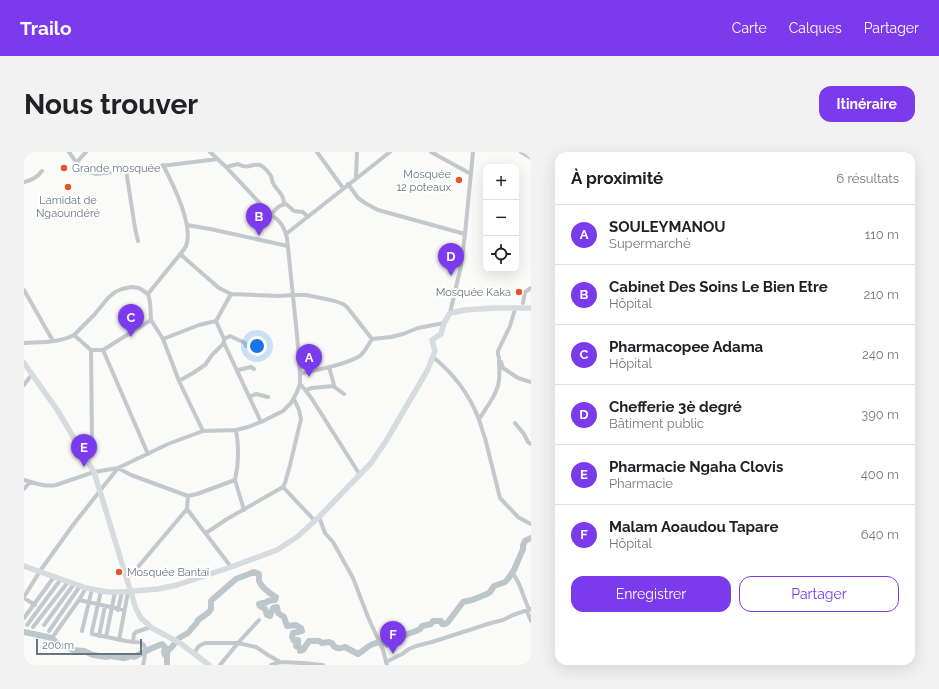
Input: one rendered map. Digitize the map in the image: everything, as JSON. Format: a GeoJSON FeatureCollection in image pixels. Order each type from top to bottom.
{"type":"FeatureCollection","features":[{"type":"Feature","properties":{"kind":"main road"},"geometry":{"type":"LineString","coordinates":[[24,566],[89,589],[127,592],[158,589],[177,585],[277,550],[297,538],[371,463],[386,442],[427,372],[435,351],[432,340],[440,334],[450,313],[465,310],[494,308],[531,308]]}},
{"type":"Feature","properties":{"kind":"main road"},"geometry":{"type":"LineString","coordinates":[[24,363],[58,411],[94,472],[101,491],[126,578],[127,592],[141,618],[151,627],[180,643],[209,665]]}},
{"type":"Feature","properties":{"kind":"street"},"geometry":{"type":"LineString","coordinates":[[69,152],[84,170],[96,174],[218,159]]}},
{"type":"Feature","properties":{"kind":"street"},"geometry":{"type":"LineString","coordinates":[[77,162],[86,152]]}},
{"type":"Feature","properties":{"kind":"street"},"geometry":{"type":"LineString","coordinates":[[24,480],[44,486],[50,486],[94,472],[118,468],[168,444],[203,431],[236,430],[261,422],[283,411],[294,399],[300,384],[300,374],[286,234],[278,219],[271,215],[210,152]]}},
{"type":"Feature","properties":{"kind":"street"},"geometry":{"type":"LineString","coordinates":[[317,152],[343,188]]}},
{"type":"Feature","properties":{"kind":"street"},"geometry":{"type":"LineString","coordinates":[[356,178],[358,152]]}},
{"type":"Feature","properties":{"kind":"street"},"geometry":{"type":"LineString","coordinates":[[286,234],[390,152]]}},
{"type":"Feature","properties":{"kind":"street"},"geometry":{"type":"LineString","coordinates":[[431,152],[471,174]]}},
{"type":"Feature","properties":{"kind":"street"},"geometry":{"type":"LineString","coordinates":[[450,313],[461,266],[472,152]]}},
{"type":"Feature","properties":{"kind":"street"},"geometry":{"type":"LineString","coordinates":[[521,152],[531,158]]}},
{"type":"Feature","properties":{"kind":"street"},"geometry":{"type":"LineString","coordinates":[[226,167],[238,164],[243,167],[258,165],[264,168],[270,176],[274,186],[282,194],[284,204]]}},
{"type":"Feature","properties":{"kind":"street"},"geometry":{"type":"LineString","coordinates":[[148,294],[186,246],[188,236],[187,224],[174,188],[163,165]]}},
{"type":"Feature","properties":{"kind":"street"},"geometry":{"type":"LineString","coordinates":[[126,170],[138,241]]}},
{"type":"Feature","properties":{"kind":"street"},"geometry":{"type":"LineString","coordinates":[[24,182],[37,177],[42,171]]}},
{"type":"Feature","properties":{"kind":"street"},"geometry":{"type":"LineString","coordinates":[[348,184],[358,198],[365,204],[378,210],[465,234]]}},
{"type":"Feature","properties":{"kind":"street"},"geometry":{"type":"LineString","coordinates":[[284,204],[294,210],[303,212],[308,217]]}},
{"type":"Feature","properties":{"kind":"street"},"geometry":{"type":"LineString","coordinates":[[271,215],[278,207],[284,204]]}},
{"type":"Feature","properties":{"kind":"street"},"geometry":{"type":"LineString","coordinates":[[187,224],[288,246]]}},
{"type":"Feature","properties":{"kind":"street"},"geometry":{"type":"LineString","coordinates":[[180,254],[219,288],[231,294],[279,296],[293,294],[306,295],[335,301],[342,304],[347,307],[372,339]]}},
{"type":"Feature","properties":{"kind":"street"},"geometry":{"type":"LineString","coordinates":[[24,343],[53,341],[74,335],[115,292],[131,287],[139,288],[148,294],[151,320],[162,339],[203,431]]}},
{"type":"Feature","properties":{"kind":"street"},"geometry":{"type":"LineString","coordinates":[[523,303],[525,292],[531,288]]}},
{"type":"Feature","properties":{"kind":"street"},"geometry":{"type":"LineString","coordinates":[[24,290],[53,341]]}},
{"type":"Feature","properties":{"kind":"street"},"geometry":{"type":"LineString","coordinates":[[162,339],[199,325],[216,321],[231,294]]}},
{"type":"Feature","properties":{"kind":"street"},"geometry":{"type":"LineString","coordinates":[[479,419],[487,408],[500,380],[498,351],[510,326],[515,308]]}},
{"type":"Feature","properties":{"kind":"street"},"geometry":{"type":"LineString","coordinates":[[74,335],[91,350],[103,350],[151,320]]}},
{"type":"Feature","properties":{"kind":"street"},"geometry":{"type":"LineString","coordinates":[[216,321],[261,422]]}},
{"type":"Feature","properties":{"kind":"street"},"geometry":{"type":"LineString","coordinates":[[300,374],[329,367],[356,358],[361,354],[372,339],[391,337],[418,328],[444,323]]}},
{"type":"Feature","properties":{"kind":"street"},"geometry":{"type":"LineString","coordinates":[[179,380],[205,365],[212,354],[230,336],[245,343],[246,346]]}},
{"type":"Feature","properties":{"kind":"street"},"geometry":{"type":"LineString","coordinates":[[85,456],[89,455],[92,449],[91,350]]}},
{"type":"Feature","properties":{"kind":"street"},"geometry":{"type":"LineString","coordinates":[[103,350],[148,454]]}},
{"type":"Feature","properties":{"kind":"street"},"geometry":{"type":"LineString","coordinates":[[433,357],[458,380],[471,400],[485,438],[500,498],[518,517],[531,524]]}},
{"type":"Feature","properties":{"kind":"street"},"geometry":{"type":"LineString","coordinates":[[499,358],[503,368],[518,378],[531,382]]}},
{"type":"Feature","properties":{"kind":"street"},"geometry":{"type":"LineString","coordinates":[[238,370],[250,367],[254,369]]}},
{"type":"Feature","properties":{"kind":"street"},"geometry":{"type":"LineString","coordinates":[[329,367],[333,386]]}},
{"type":"Feature","properties":{"kind":"street"},"geometry":{"type":"LineString","coordinates":[[24,385],[32,374]]}},
{"type":"Feature","properties":{"kind":"street"},"geometry":{"type":"LineString","coordinates":[[300,384],[306,390],[360,475]]}},
{"type":"Feature","properties":{"kind":"street"},"geometry":{"type":"LineString","coordinates":[[306,390],[333,386],[344,394]]}},
{"type":"Feature","properties":{"kind":"street"},"geometry":{"type":"LineString","coordinates":[[249,397],[256,394],[268,398]]}},
{"type":"Feature","properties":{"kind":"street"},"geometry":{"type":"LineString","coordinates":[[206,533],[227,519],[283,487],[285,484],[301,419],[294,399]]}},
{"type":"Feature","properties":{"kind":"street"},"geometry":{"type":"LineString","coordinates":[[515,423],[531,444]]}},
{"type":"Feature","properties":{"kind":"street"},"geometry":{"type":"LineString","coordinates":[[236,430],[239,460],[235,480],[244,510]]}},
{"type":"Feature","properties":{"kind":"street"},"geometry":{"type":"LineString","coordinates":[[61,625],[24,598],[40,571],[73,525],[118,468]]}},
{"type":"Feature","properties":{"kind":"street"},"geometry":{"type":"LineString","coordinates":[[118,468],[188,496],[235,480]]}},
{"type":"Feature","properties":{"kind":"street"},"geometry":{"type":"LineString","coordinates":[[24,489],[30,482]]}},
{"type":"Feature","properties":{"kind":"street"},"geometry":{"type":"LineString","coordinates":[[283,487],[317,519],[325,533],[333,542],[353,578],[383,650],[386,664],[416,646],[503,620],[529,610]]}},
{"type":"Feature","properties":{"kind":"street"},"geometry":{"type":"LineString","coordinates":[[126,578],[132,574],[187,510],[188,496]]}},
{"type":"Feature","properties":{"kind":"street"},"geometry":{"type":"LineString","coordinates":[[187,510],[231,567]]}},
{"type":"Feature","properties":{"kind":"street"},"geometry":{"type":"LineString","coordinates":[[512,573],[519,584],[529,610],[531,621]]}},
{"type":"Feature","properties":{"kind":"street"},"geometry":{"type":"LineString","coordinates":[[24,618],[54,577]]}},
{"type":"Feature","properties":{"kind":"street"},"geometry":{"type":"LineString","coordinates":[[27,624],[61,579]]}},
{"type":"Feature","properties":{"kind":"street"},"geometry":{"type":"LineString","coordinates":[[33,626],[71,583]]}},
{"type":"Feature","properties":{"kind":"street"},"geometry":{"type":"LineString","coordinates":[[44,625],[50,618],[71,583]]}},
{"type":"Feature","properties":{"kind":"street"},"geometry":{"type":"LineString","coordinates":[[49,631],[80,586]]}},
{"type":"Feature","properties":{"kind":"street"},"geometry":{"type":"LineString","coordinates":[[54,635],[79,600],[89,589]]}},
{"type":"Feature","properties":{"kind":"street"},"geometry":{"type":"LineString","coordinates":[[82,631],[89,602],[89,589]]}},
{"type":"Feature","properties":{"kind":"street"},"geometry":{"type":"LineString","coordinates":[[101,591],[91,633],[99,636],[143,644],[145,649],[143,665]]}},
{"type":"Feature","properties":{"kind":"street"},"geometry":{"type":"LineString","coordinates":[[106,637],[115,592]]}},
{"type":"Feature","properties":{"kind":"street"},"geometry":{"type":"LineString","coordinates":[[118,610],[127,592]]}},
{"type":"Feature","properties":{"kind":"street"},"geometry":{"type":"LineString","coordinates":[[119,640],[127,592]]}},
{"type":"Feature","properties":{"kind":"street"},"geometry":{"type":"LineString","coordinates":[[79,600],[118,610],[124,610]]}},
{"type":"Feature","properties":{"kind":"street"},"geometry":{"type":"LineString","coordinates":[[99,636],[105,606]]}},
{"type":"Feature","properties":{"kind":"street"},"geometry":{"type":"LineString","coordinates":[[220,665],[259,620]]}},
{"type":"Feature","properties":{"kind":"street"},"geometry":{"type":"LineString","coordinates":[[133,642],[134,634],[136,632],[151,627]]}},
{"type":"Feature","properties":{"kind":"street"},"geometry":{"type":"LineString","coordinates":[[195,654],[199,646],[205,643],[238,644],[256,647],[280,662],[288,664],[295,662],[322,665]]}},
{"type":"Feature","properties":{"kind":"street"},"geometry":{"type":"LineString","coordinates":[[271,665],[280,662]]}},
{"type":"Feature","properties":{"kind":"street"},"geometry":{"type":"LineString","coordinates":[[527,665],[531,664]]}},
{"type":"Feature","properties":{"kind":"waterway"},"geometry":{"type":"LineString","coordinates":[[24,632],[52,638],[60,646],[65,646],[73,650],[84,651],[93,655],[124,658],[131,656],[134,657],[162,644],[165,647],[165,655],[167,655],[168,650],[179,638],[188,633],[198,620],[208,613],[211,609],[211,601],[214,598],[236,579],[254,572],[259,574],[260,584],[276,597],[275,600],[259,604],[265,609],[267,615],[270,616],[273,608],[277,607],[278,613],[284,617],[287,626],[296,625],[301,628],[302,631],[293,633],[292,637],[294,641],[298,640],[298,644],[296,646],[300,648],[300,651],[303,650],[309,641],[319,641],[322,643],[332,643],[337,648],[345,647],[358,654],[374,643],[382,642],[387,645],[392,641],[396,641],[405,635],[420,629],[422,626],[431,624],[433,621],[441,621],[442,624],[448,622],[463,602],[487,594],[494,586],[505,582],[508,579],[514,570],[525,541],[531,538]]}},
{"type":"Feature","properties":{"kind":"waterway"},"geometry":{"type":"LineString","coordinates":[[167,655],[167,665]]}},
{"type":"Feature","properties":{"kind":"place","name":"Grande mosquée"},"geometry":{"type":"Point","coordinates":[64,168]}},
{"type":"Feature","properties":{"kind":"place","name":"Mosquée 12 poteaux"},"geometry":{"type":"Point","coordinates":[459,180]}},
{"type":"Feature","properties":{"kind":"place","name":"Lamidat de Ngaoundéré"},"geometry":{"type":"Point","coordinates":[68,187]}},
{"type":"Feature","properties":{"kind":"place","name":"Cabinet Des Soins Le Bien Etre"},"geometry":{"type":"Point","coordinates":[259,236]}},
{"type":"Feature","properties":{"kind":"place","name":"Chefferie 3è degré"},"geometry":{"type":"Point","coordinates":[451,276]}},
{"type":"Feature","properties":{"kind":"place","name":"Mosquée Kaka"},"geometry":{"type":"Point","coordinates":[519,292]}},
{"type":"Feature","properties":{"kind":"place","name":"Pharmacopee Adama"},"geometry":{"type":"Point","coordinates":[131,337]}},
{"type":"Feature","properties":{"kind":"place","name":"SOULEYMANOU"},"geometry":{"type":"Point","coordinates":[309,377]}},
{"type":"Feature","properties":{"kind":"place","name":"Pharmacie Ngaha Clovis"},"geometry":{"type":"Point","coordinates":[84,467]}},
{"type":"Feature","properties":{"kind":"place","name":"Mosquée Bantaï"},"geometry":{"type":"Point","coordinates":[119,572]}},
{"type":"Feature","properties":{"kind":"place","name":"Malam Aoaudou Tapare"},"geometry":{"type":"Point","coordinates":[393,654]}}]}
